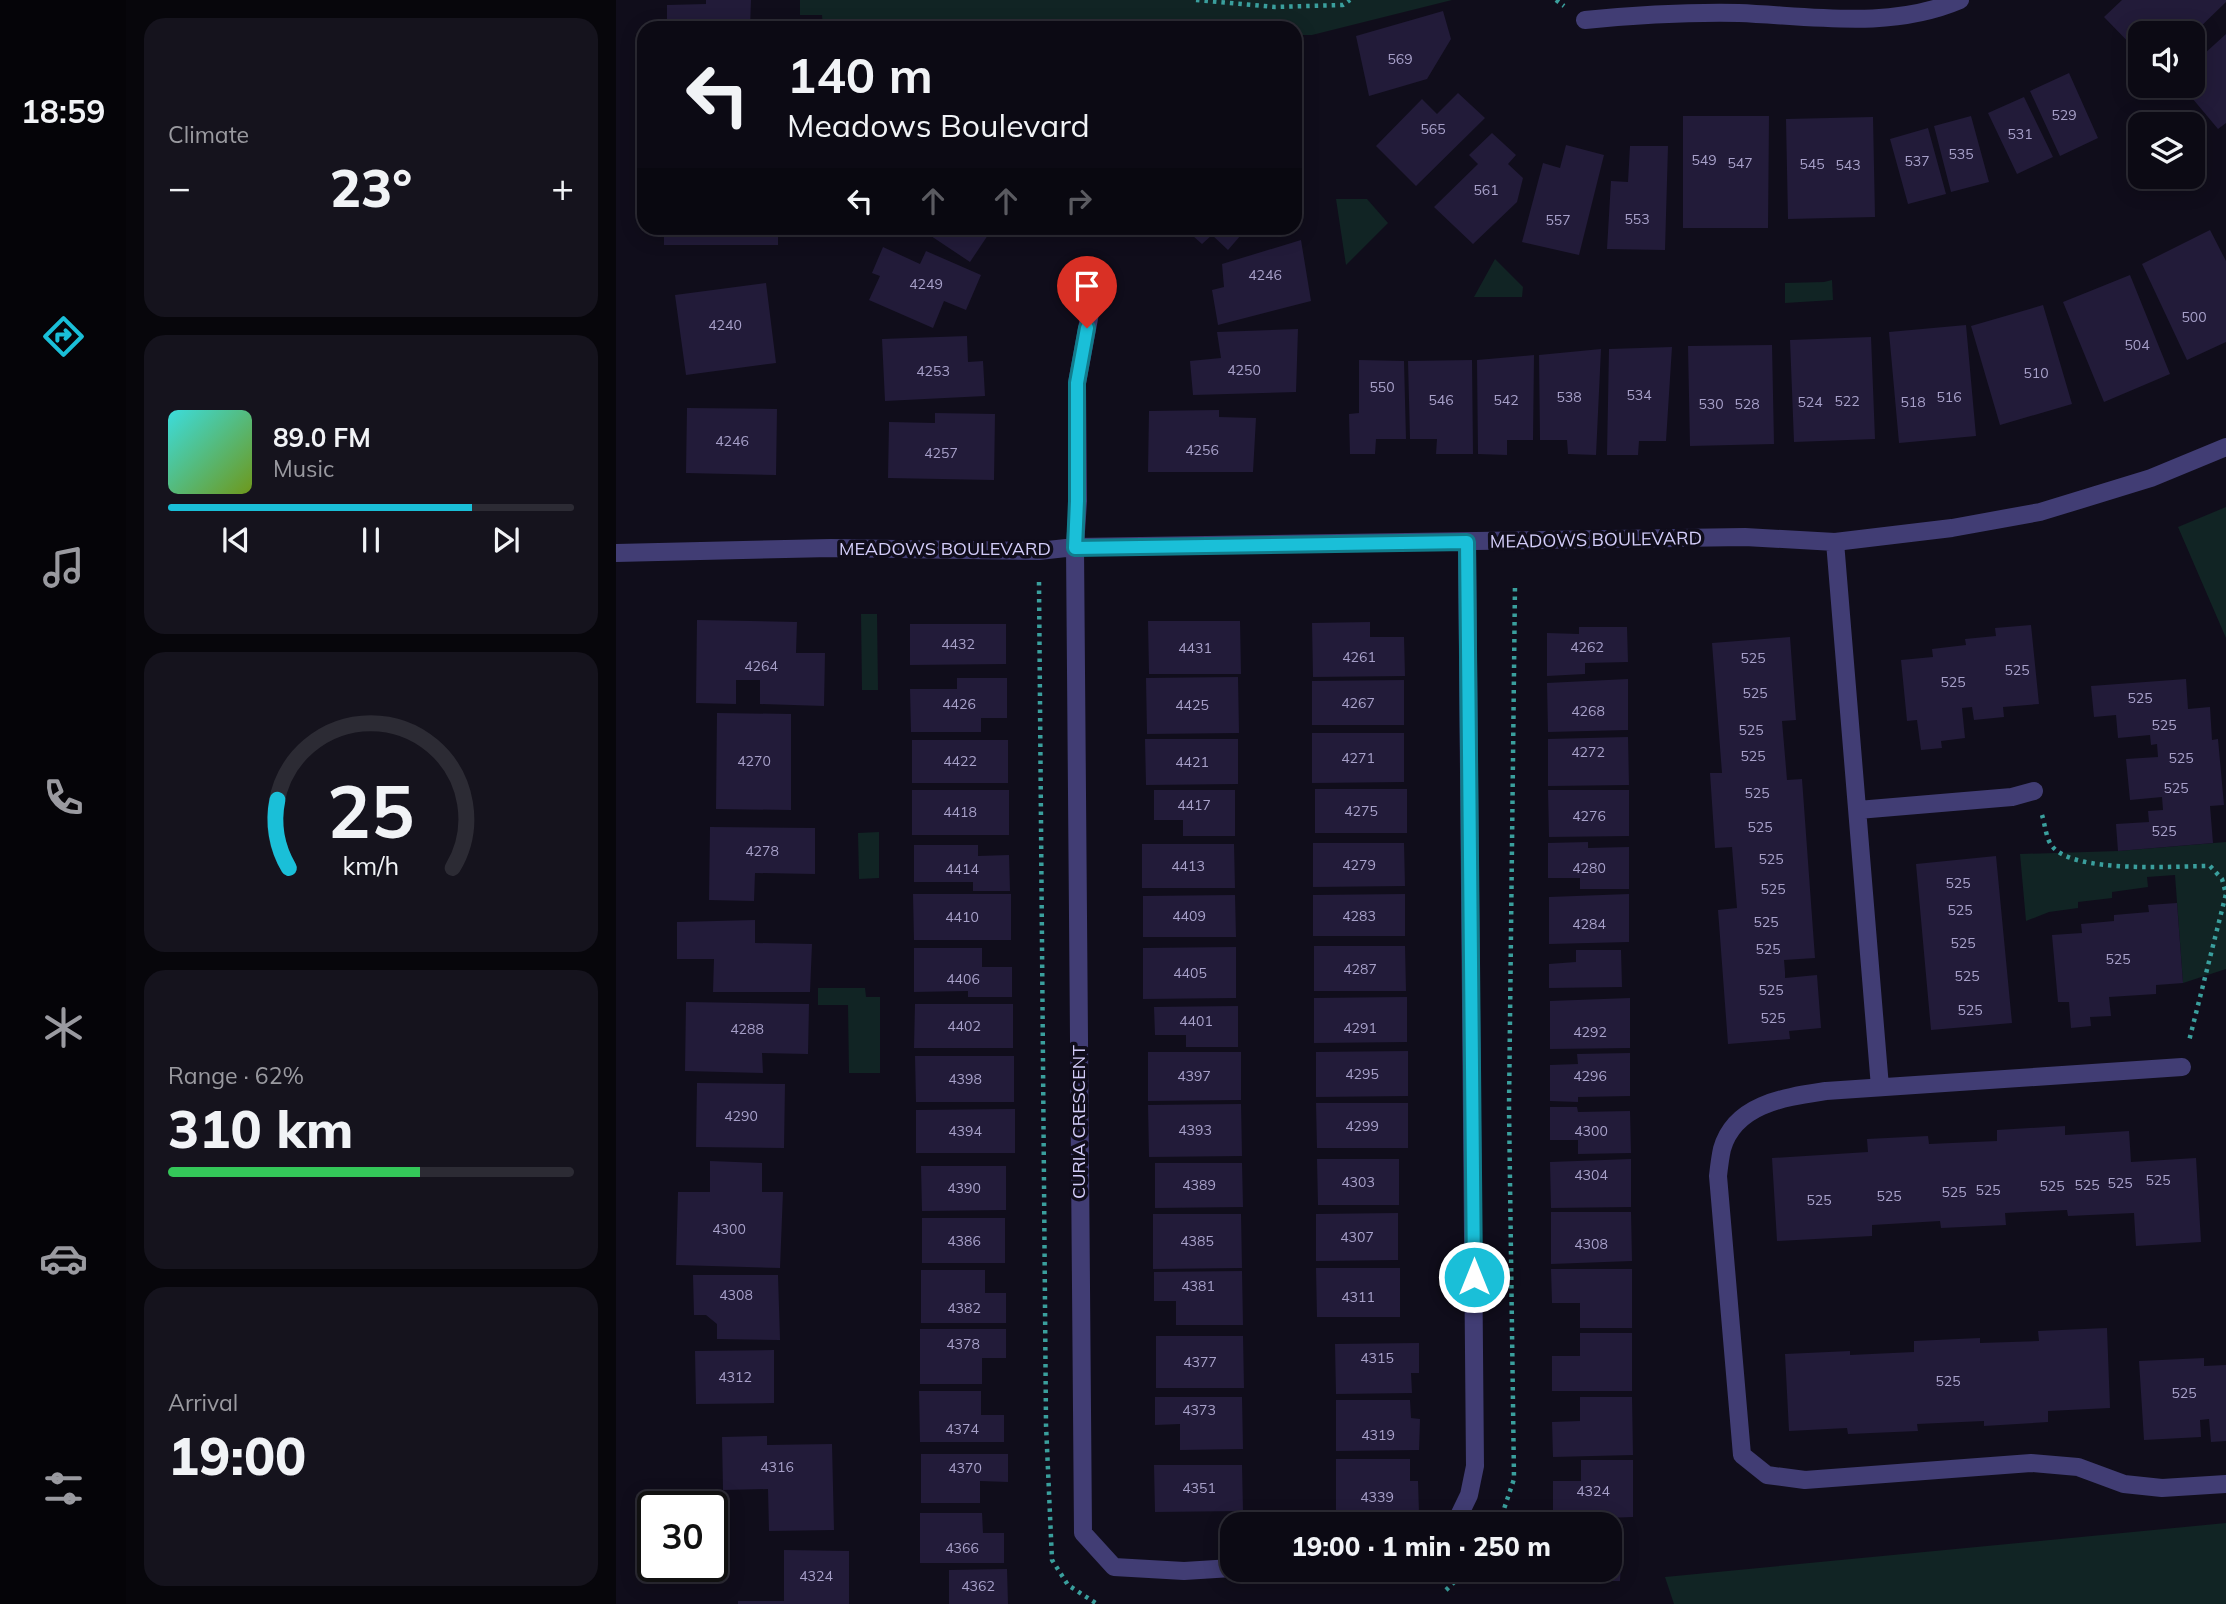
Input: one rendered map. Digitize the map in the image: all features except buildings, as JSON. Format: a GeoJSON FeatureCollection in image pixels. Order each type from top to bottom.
{"type":"FeatureCollection","features":[{"type":"Feature","properties":{"kind":"street"},"geometry":{"type":"LineString","coordinates":[[1585,20],[1640,14],[1712,13],[1831,19],[1890,18],[1941,8],[1960,0]]}},
{"type":"Feature","properties":{"kind":"street","name":"CURIA CRESCENT"},"geometry":{"type":"LineString","coordinates":[[1092,302],[1077,383],[1075,548],[1083,1533],[1114,1567],[1184,1571],[1220,1569]]}},
{"type":"Feature","properties":{"kind":"street","name":"MEADOWS BOULEVARD"},"geometry":{"type":"LineString","coordinates":[[616,553],[831,548],[1039,551],[1075,548],[1745,537],[1835,542],[1952,528],[2040,512],[2151,478],[2226,447]]}},
{"type":"Feature","properties":{"kind":"street"},"geometry":{"type":"LineString","coordinates":[[1461,1512],[1469,1495],[1475,1466],[1467,542]]}},
{"type":"Feature","properties":{"kind":"street"},"geometry":{"type":"LineString","coordinates":[[1835,542],[1880,1087]]}},
{"type":"Feature","properties":{"kind":"street"},"geometry":{"type":"LineString","coordinates":[[1858,810],[2012,797],[2034,791]]}},
{"type":"Feature","properties":{"kind":"street"},"geometry":{"type":"LineString","coordinates":[[2182,1067],[1813,1093],[1787,1097],[1758,1107],[1737,1123],[1723,1147],[1718,1176],[1742,1455],[1767,1475],[1805,1480],[2031,1463],[2078,1467],[2124,1484],[2162,1488],[2226,1484]]}},
{"type":"Feature","properties":{"kind":"path"},"geometry":{"type":"LineString","coordinates":[[1196,0],[1275,7],[1343,5],[1350,0]]}},
{"type":"Feature","properties":{"kind":"path"},"geometry":{"type":"LineString","coordinates":[[1040,582],[1046,1460]]}},
{"type":"Feature","properties":{"kind":"path"},"geometry":{"type":"LineString","coordinates":[[1503,1512],[1514,1479],[1509,1086],[1515,584]]}},
{"type":"Feature","properties":{"kind":"path"},"geometry":{"type":"LineString","coordinates":[[2034,791],[2051,846],[2066,857],[2099,865],[2210,866],[2222,879],[2226,894],[2182,1067]]}},
{"type":"Feature","properties":{"kind":"path"},"geometry":{"type":"LineString","coordinates":[[1446,1590],[1454,1582]]}},
{"type":"Feature","properties":{"kind":"green space"},"geometry":{"type":"Polygon","coordinates":[[[800,0],[1452,0],[1312,35],[1302,35],[1302,21],[822,21],[822,15],[800,15],[800,0]]]}},
{"type":"Feature","properties":{"kind":"green space"},"geometry":{"type":"Polygon","coordinates":[[[1336,199],[1367,199],[1388,223],[1346,265],[1336,199]]]}},
{"type":"Feature","properties":{"kind":"green space"},"geometry":{"type":"Polygon","coordinates":[[[1495,259],[1523,287],[1522,297],[1474,297],[1495,259]]]}},
{"type":"Feature","properties":{"kind":"green space"},"geometry":{"type":"Polygon","coordinates":[[[1832,280],[1833,300],[1785,303],[1785,283],[1832,280]]]}},
{"type":"Feature","properties":{"kind":"green space"},"geometry":{"type":"Polygon","coordinates":[[[2226,507],[2226,638],[2178,527],[2226,507]]]}},
{"type":"Feature","properties":{"kind":"green space"},"geometry":{"type":"Polygon","coordinates":[[[861,614],[877,614],[878,690],[862,690],[861,614]]]}},
{"type":"Feature","properties":{"kind":"green space"},"geometry":{"type":"Polygon","coordinates":[[[879,832],[879,878],[859,879],[858,833],[879,832]]]}},
{"type":"Feature","properties":{"kind":"green space"},"geometry":{"type":"Polygon","coordinates":[[[2226,842],[2226,969],[2183,983],[2175,875],[2147,877],[2148,887],[2112,892],[2112,898],[2078,902],[2078,908],[2049,912],[2026,921],[2020,854],[2118,851],[2226,842]]]}},
{"type":"Feature","properties":{"kind":"green space"},"geometry":{"type":"Polygon","coordinates":[[[818,988],[865,988],[866,997],[880,997],[880,1073],[849,1073],[848,1005],[818,1005],[818,988]]]}},
{"type":"Feature","properties":{"kind":"green space"},"geometry":{"type":"Polygon","coordinates":[[[2226,1523],[2226,1604],[1674,1604],[1665,1577],[2226,1523]]]}},
{"type":"Feature","properties":{"kind":"route"},"geometry":{"type":"LineString","coordinates":[[1087,328],[1077,383],[1075,548],[1467,542],[1474,1277]]}}]}
